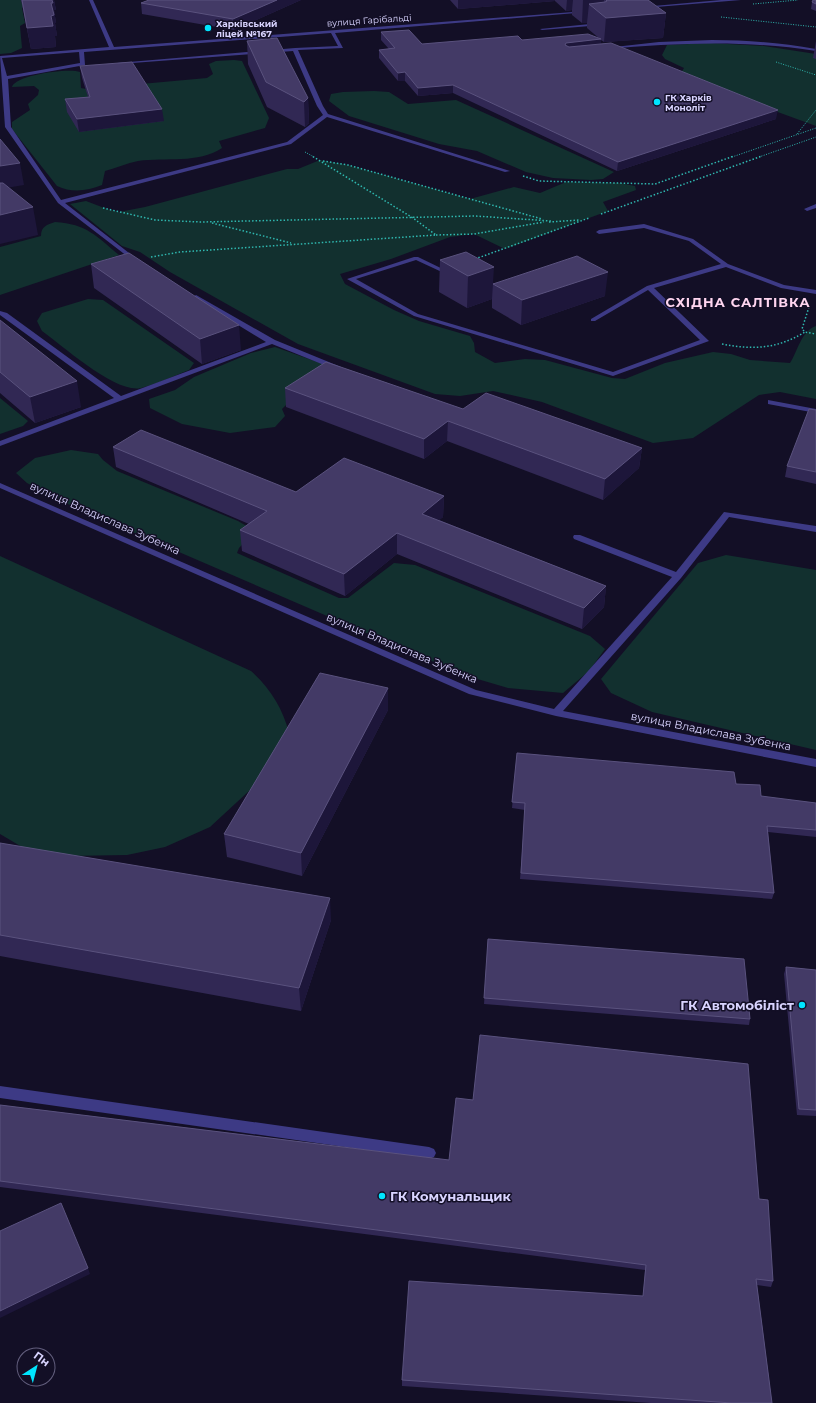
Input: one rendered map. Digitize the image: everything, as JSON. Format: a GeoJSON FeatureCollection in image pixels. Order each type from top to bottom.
{"type":"FeatureCollection","features":[{"type":"Feature","properties":{"kind":"street"},"geometry":{"type":"LineString","coordinates":[[91,0],[112,48]]}},
{"type":"Feature","properties":{"kind":"street"},"geometry":{"type":"LineString","coordinates":[[638,8],[739,0]]}},
{"type":"Feature","properties":{"kind":"street","name":"вулиця Гарібальді"},"geometry":{"type":"LineString","coordinates":[[0,58],[591,11]]}},
{"type":"Feature","properties":{"kind":"street"},"geometry":{"type":"LineString","coordinates":[[542,29],[601,24]]}},
{"type":"Feature","properties":{"kind":"street"},"geometry":{"type":"LineString","coordinates":[[109,64],[295,49],[341,47],[332,31]]}},
{"type":"Feature","properties":{"kind":"street"},"geometry":{"type":"LineString","coordinates":[[597,49],[664,42],[729,41],[753,42],[816,50]]}},
{"type":"Feature","properties":{"kind":"street"},"geometry":{"type":"LineString","coordinates":[[295,49],[320,106],[326,114],[507,171]]}},
{"type":"Feature","properties":{"kind":"street"},"geometry":{"type":"LineString","coordinates":[[5,78],[83,64],[81,51]]}},
{"type":"Feature","properties":{"kind":"street"},"geometry":{"type":"LineString","coordinates":[[0,58],[5,78],[8,127],[60,202],[141,264]]}},
{"type":"Feature","properties":{"kind":"street"},"geometry":{"type":"LineString","coordinates":[[60,202],[289,143],[326,114]]}},
{"type":"Feature","properties":{"kind":"street"},"geometry":{"type":"LineString","coordinates":[[807,209],[816,206]]}},
{"type":"Feature","properties":{"kind":"street"},"geometry":{"type":"LineString","coordinates":[[599,232],[644,226],[691,240],[726,265],[783,287],[815,292]]}},
{"type":"Feature","properties":{"kind":"street"},"geometry":{"type":"LineString","coordinates":[[446,272],[416,258],[350,279],[416,315],[613,374],[705,341],[649,287]]}},
{"type":"Feature","properties":{"kind":"street"},"geometry":{"type":"LineString","coordinates":[[593,320],[649,287],[726,265]]}},
{"type":"Feature","properties":{"kind":"street"},"geometry":{"type":"LineString","coordinates":[[187,292],[272,342],[346,370]]}},
{"type":"Feature","properties":{"kind":"street"},"geometry":{"type":"LineString","coordinates":[[0,313],[4,314],[120,399]]}},
{"type":"Feature","properties":{"kind":"street"},"geometry":{"type":"LineString","coordinates":[[0,444],[272,342]]}},
{"type":"Feature","properties":{"kind":"street"},"geometry":{"type":"LineString","coordinates":[[771,402],[816,411]]}},
{"type":"Feature","properties":{"kind":"street","name":"вулиця Владислава Зубенка"},"geometry":{"type":"LineString","coordinates":[[0,485],[473,692],[556,713],[816,763]]}},
{"type":"Feature","properties":{"kind":"street"},"geometry":{"type":"LineString","coordinates":[[556,713],[678,576],[727,514],[816,529]]}},
{"type":"Feature","properties":{"kind":"street"},"geometry":{"type":"LineString","coordinates":[[577,537],[678,576]]}},
{"type":"Feature","properties":{"kind":"street"},"geometry":{"type":"LineString","coordinates":[[0,1092],[429,1153]]}},
{"type":"Feature","properties":{"kind":"path"},"geometry":{"type":"LineString","coordinates":[[718,17],[816,27]]}},
{"type":"Feature","properties":{"kind":"path"},"geometry":{"type":"LineString","coordinates":[[797,134],[816,110]]}},
{"type":"Feature","properties":{"kind":"path"},"geometry":{"type":"LineString","coordinates":[[507,171],[539,181],[655,184],[816,128]]}},
{"type":"Feature","properties":{"kind":"path"},"geometry":{"type":"LineString","coordinates":[[596,216],[816,137]]}},
{"type":"Feature","properties":{"kind":"path"},"geometry":{"type":"LineString","coordinates":[[289,143],[320,160],[413,218],[436,235]]}},
{"type":"Feature","properties":{"kind":"path"},"geometry":{"type":"LineString","coordinates":[[320,160],[348,165],[551,222]]}},
{"type":"Feature","properties":{"kind":"path"},"geometry":{"type":"LineString","coordinates":[[76,197],[107,210],[155,220],[208,222],[475,216],[551,222]]}},
{"type":"Feature","properties":{"kind":"path"},"geometry":{"type":"LineString","coordinates":[[473,260],[590,218]]}},
{"type":"Feature","properties":{"kind":"path"},"geometry":{"type":"LineString","coordinates":[[134,260],[180,252],[436,235],[474,234],[513,226],[584,220]]}},
{"type":"Feature","properties":{"kind":"path"},"geometry":{"type":"LineString","coordinates":[[208,222],[294,244]]}},
{"type":"Feature","properties":{"kind":"path"},"geometry":{"type":"LineString","coordinates":[[805,332],[802,328],[815,292]]}},
{"type":"Feature","properties":{"kind":"path"},"geometry":{"type":"LineString","coordinates":[[705,341],[747,349],[773,348],[795,339],[805,332],[816,334]]}},
{"type":"Feature","properties":{"kind":"green space"},"geometry":{"type":"Polygon","coordinates":[[[0,0],[32,0],[22,8],[25,23],[20,26],[22,48],[11,53],[0,54],[0,0]]]}},
{"type":"Feature","properties":{"kind":"green space"},"geometry":{"type":"Polygon","coordinates":[[[710,43],[764,46],[816,54],[816,126],[710,87],[681,73],[684,68],[665,59],[662,55],[667,45],[710,43]]]}},
{"type":"Feature","properties":{"kind":"green space"},"geometry":{"type":"Polygon","coordinates":[[[216,61],[242,61],[269,118],[265,128],[219,141],[222,148],[213,153],[192,158],[134,162],[105,171],[102,185],[85,190],[68,190],[57,186],[12,129],[12,122],[30,110],[28,104],[38,95],[39,90],[34,86],[12,87],[23,79],[32,76],[65,71],[80,72],[81,88],[86,89],[207,78],[213,74],[209,64],[216,61]]]}},
{"type":"Feature","properties":{"kind":"green space"},"geometry":{"type":"Polygon","coordinates":[[[374,91],[389,92],[408,104],[456,100],[614,172],[603,179],[591,180],[553,178],[526,172],[477,151],[439,144],[349,116],[329,101],[331,94],[374,91]]]}},
{"type":"Feature","properties":{"kind":"green space"},"geometry":{"type":"Polygon","coordinates":[[[320,160],[348,165],[470,199],[514,187],[540,193],[566,182],[620,183],[635,186],[636,190],[603,202],[608,211],[505,249],[474,234],[450,237],[391,259],[340,274],[345,284],[394,310],[419,321],[470,336],[474,343],[475,352],[495,363],[525,359],[545,360],[612,378],[625,379],[665,363],[713,352],[731,354],[750,360],[790,363],[803,337],[807,332],[816,326],[816,399],[780,392],[759,395],[693,438],[653,443],[542,402],[493,391],[460,396],[435,394],[298,344],[170,272],[140,252],[122,246],[70,204],[86,201],[119,212],[145,207],[287,169],[298,169],[320,160]]]}},
{"type":"Feature","properties":{"kind":"green space"},"geometry":{"type":"Polygon","coordinates":[[[55,222],[66,223],[83,228],[97,237],[119,255],[0,295],[0,247],[41,236],[43,228],[55,222]]]}},
{"type":"Feature","properties":{"kind":"green space"},"geometry":{"type":"Polygon","coordinates":[[[88,299],[103,300],[194,363],[189,370],[141,388],[130,388],[104,377],[42,331],[37,321],[42,313],[88,299]]]}},
{"type":"Feature","properties":{"kind":"green space"},"geometry":{"type":"Polygon","coordinates":[[[275,347],[326,365],[282,409],[285,416],[275,427],[230,433],[182,424],[150,408],[149,399],[175,390],[194,377],[251,353],[275,347]]]}},
{"type":"Feature","properties":{"kind":"green space"},"geometry":{"type":"Polygon","coordinates":[[[0,398],[28,421],[23,426],[0,434],[0,398]]]}},
{"type":"Feature","properties":{"kind":"green space"},"geometry":{"type":"Polygon","coordinates":[[[71,450],[98,454],[117,471],[238,521],[255,531],[239,548],[237,553],[339,598],[348,598],[394,563],[415,565],[590,636],[605,649],[589,671],[563,693],[508,688],[464,675],[70,505],[27,483],[16,473],[35,458],[71,450]]]}},
{"type":"Feature","properties":{"kind":"green space"},"geometry":{"type":"Polygon","coordinates":[[[726,555],[816,570],[816,750],[652,712],[611,693],[601,679],[698,563],[726,555]]]}},
{"type":"Feature","properties":{"kind":"green space"},"geometry":{"type":"Polygon","coordinates":[[[0,556],[251,671],[264,684],[275,699],[289,733],[265,773],[250,790],[210,827],[165,847],[127,855],[67,856],[22,847],[0,834],[0,556]]]}},
{"type":"Feature","properties":{"kind":"building"},"geometry":{"type":"Polygon","coordinates":[[[22,0],[52,0],[53,3],[51,3],[54,15],[51,16],[53,26],[27,28],[22,0]]]}},
{"type":"Feature","properties":{"kind":"building"},"geometry":{"type":"Polygon","coordinates":[[[149,0],[277,0],[233,19],[141,3],[149,0]]]}},
{"type":"Feature","properties":{"kind":"building"},"geometry":{"type":"Polygon","coordinates":[[[606,0],[648,0],[666,13],[606,18],[589,4],[605,2],[607,1],[606,0]]]}},
{"type":"Feature","properties":{"kind":"building"},"geometry":{"type":"Polygon","coordinates":[[[813,0],[816,0],[816,4],[812,2],[813,0]]]}},
{"type":"Feature","properties":{"kind":"building"},"geometry":{"type":"Polygon","coordinates":[[[409,30],[422,44],[518,36],[522,40],[588,34],[601,39],[566,43],[565,45],[569,47],[611,43],[778,110],[618,162],[453,85],[418,88],[405,72],[398,73],[379,50],[395,48],[381,32],[409,30]]]}},
{"type":"Feature","properties":{"kind":"building"},"geometry":{"type":"Polygon","coordinates":[[[277,38],[308,98],[304,102],[266,82],[247,41],[277,38]]]}},
{"type":"Feature","properties":{"kind":"building"},"geometry":{"type":"Polygon","coordinates":[[[132,62],[162,109],[77,119],[65,99],[90,97],[80,66],[132,62]]]}},
{"type":"Feature","properties":{"kind":"building"},"geometry":{"type":"Polygon","coordinates":[[[0,139],[20,163],[0,166],[0,139]]]}},
{"type":"Feature","properties":{"kind":"building"},"geometry":{"type":"Polygon","coordinates":[[[0,183],[3,183],[33,207],[0,215],[0,183]]]}},
{"type":"Feature","properties":{"kind":"building"},"geometry":{"type":"Polygon","coordinates":[[[466,252],[494,267],[468,276],[440,260],[466,252]]]}},
{"type":"Feature","properties":{"kind":"building"},"geometry":{"type":"Polygon","coordinates":[[[129,253],[239,325],[200,339],[91,264],[129,253]]]}},
{"type":"Feature","properties":{"kind":"building"},"geometry":{"type":"Polygon","coordinates":[[[577,256],[608,272],[522,300],[493,284],[577,256]]]}},
{"type":"Feature","properties":{"kind":"building"},"geometry":{"type":"Polygon","coordinates":[[[0,320],[77,381],[30,397],[0,372],[0,320]]]}},
{"type":"Feature","properties":{"kind":"building"},"geometry":{"type":"Polygon","coordinates":[[[326,362],[463,409],[486,393],[642,448],[605,479],[448,421],[424,439],[285,388],[326,362]]]}},
{"type":"Feature","properties":{"kind":"building"},"geometry":{"type":"Polygon","coordinates":[[[809,409],[816,410],[816,472],[787,466],[809,409]]]}},
{"type":"Feature","properties":{"kind":"building"},"geometry":{"type":"Polygon","coordinates":[[[141,430],[296,492],[344,458],[444,496],[422,514],[606,586],[584,608],[397,533],[344,574],[240,530],[267,511],[113,447],[141,430]]]}},
{"type":"Feature","properties":{"kind":"building"},"geometry":{"type":"Polygon","coordinates":[[[320,673],[388,688],[301,853],[224,834],[320,673]]]}},
{"type":"Feature","properties":{"kind":"building"},"geometry":{"type":"Polygon","coordinates":[[[517,753],[734,772],[736,784],[760,785],[761,796],[816,803],[816,830],[767,826],[774,893],[521,873],[525,803],[512,802],[517,753]]]}},
{"type":"Feature","properties":{"kind":"building"},"geometry":{"type":"Polygon","coordinates":[[[0,843],[330,898],[299,988],[0,935],[0,843]]]}},
{"type":"Feature","properties":{"kind":"building"},"geometry":{"type":"Polygon","coordinates":[[[488,939],[744,959],[750,1019],[484,998],[488,939]]]}},
{"type":"Feature","properties":{"kind":"building"},"geometry":{"type":"Polygon","coordinates":[[[786,967],[816,970],[816,1110],[799,1109],[786,967]]]}},
{"type":"Feature","properties":{"kind":"building"},"geometry":{"type":"Polygon","coordinates":[[[480,1035],[748,1064],[759,1199],[768,1200],[773,1281],[756,1279],[772,1403],[732,1403],[402,1380],[409,1281],[643,1296],[646,1265],[0,1181],[0,1105],[449,1160],[456,1098],[473,1100],[480,1035]]]}},
{"type":"Feature","properties":{"kind":"building"},"geometry":{"type":"Polygon","coordinates":[[[61,1203],[88,1268],[0,1311],[0,1231],[61,1203]]]}},
{"type":"Feature","properties":{"kind":"place","name":"Харківський ліцей №167"},"geometry":{"type":"Point","coordinates":[208,28]}},
{"type":"Feature","properties":{"kind":"place","name":"ГК Харків Моноліт"},"geometry":{"type":"Point","coordinates":[657,102]}},
{"type":"Feature","properties":{"kind":"place","name":"ГК Автомобіліст"},"geometry":{"type":"Point","coordinates":[802,1005]}},
{"type":"Feature","properties":{"kind":"place","name":"ГК Комунальщик"},"geometry":{"type":"Point","coordinates":[382,1196]}},
{"type":"Feature","properties":{"kind":"district","name":"СХІДНА САЛТІВКА"},"geometry":{"type":"Point","coordinates":[738,302]}}]}
